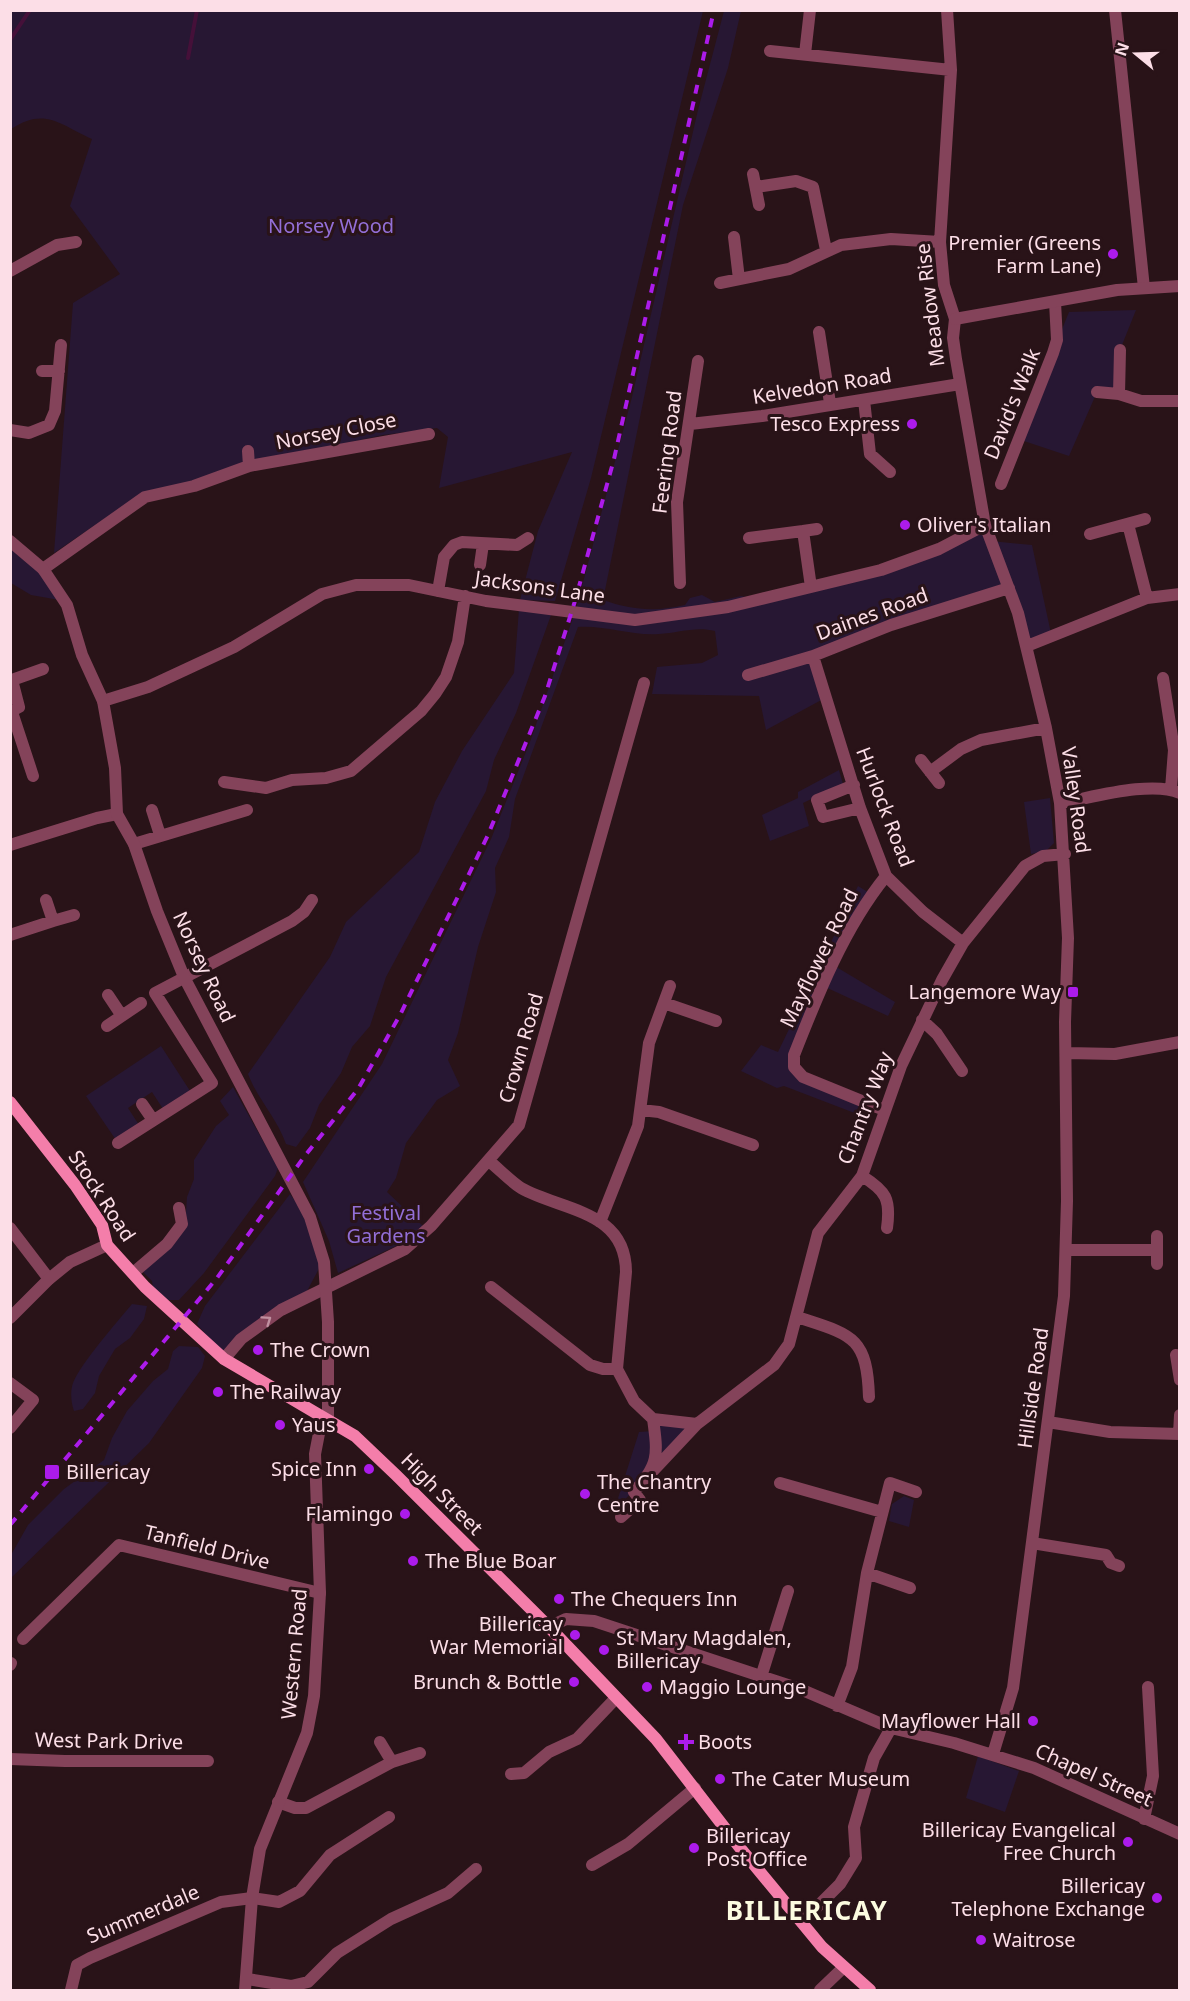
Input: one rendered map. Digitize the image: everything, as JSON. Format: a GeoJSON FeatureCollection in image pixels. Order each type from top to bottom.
{"type":"FeatureCollection","features":[{"type":"Feature","properties":{"kind":"main road","name":"Stock Road"},"geometry":{"type":"LineString","coordinates":[[10,1102],[75,1185],[102,1225],[108,1245],[145,1287],[209,1348],[249,1376]]}},
{"type":"Feature","properties":{"kind":"main road","name":"High Street"},"geometry":{"type":"LineString","coordinates":[[249,1376],[355,1436],[549,1627],[656,1739],[802,1923],[843,1968],[870,1990]]}},
{"type":"Feature","properties":{"kind":"street"},"geometry":{"type":"LineString","coordinates":[[805,54],[810,10]]}},
{"type":"Feature","properties":{"kind":"street","name":"Meadow Rise"},"geometry":{"type":"LineString","coordinates":[[947,10],[951,70],[940,242],[944,285],[955,319],[953,339],[985,525],[1009,588]]}},
{"type":"Feature","properties":{"kind":"street"},"geometry":{"type":"LineString","coordinates":[[1115,10],[1144,288]]}},
{"type":"Feature","properties":{"kind":"street"},"geometry":{"type":"LineString","coordinates":[[770,51],[951,70]]}},
{"type":"Feature","properties":{"kind":"street"},"geometry":{"type":"LineString","coordinates":[[753,174],[759,205]]}},
{"type":"Feature","properties":{"kind":"street"},"geometry":{"type":"LineString","coordinates":[[756,187],[796,181],[813,187],[826,250]]}},
{"type":"Feature","properties":{"kind":"street"},"geometry":{"type":"LineString","coordinates":[[734,237],[740,279]]}},
{"type":"Feature","properties":{"kind":"street"},"geometry":{"type":"LineString","coordinates":[[720,283],[789,269],[814,259],[826,250],[862,242],[891,239],[940,242]]}},
{"type":"Feature","properties":{"kind":"street"},"geometry":{"type":"LineString","coordinates":[[10,271],[57,245],[76,242]]}},
{"type":"Feature","properties":{"kind":"street"},"geometry":{"type":"LineString","coordinates":[[955,319],[1144,288],[1179,286]]}},
{"type":"Feature","properties":{"kind":"street","name":"David's Walk"},"geometry":{"type":"LineString","coordinates":[[1001,484],[1057,340],[1055,302]]}},
{"type":"Feature","properties":{"kind":"street"},"geometry":{"type":"LineString","coordinates":[[819,332],[830,403]]}},
{"type":"Feature","properties":{"kind":"street"},"geometry":{"type":"LineString","coordinates":[[10,430],[29,434],[49,425],[55,411],[61,345]]}},
{"type":"Feature","properties":{"kind":"street"},"geometry":{"type":"LineString","coordinates":[[1119,394],[1120,350]]}},
{"type":"Feature","properties":{"kind":"street","name":"Feering Road"},"geometry":{"type":"LineString","coordinates":[[680,583],[677,502],[698,361]]}},
{"type":"Feature","properties":{"kind":"street"},"geometry":{"type":"LineString","coordinates":[[42,370],[59,370]]}},
{"type":"Feature","properties":{"kind":"street","name":"Kelvedon Road"},"geometry":{"type":"LineString","coordinates":[[690,424],[762,416],[830,403],[864,400],[960,384]]}},
{"type":"Feature","properties":{"kind":"street"},"geometry":{"type":"LineString","coordinates":[[1097,392],[1119,394],[1141,401],[1179,401]]}},
{"type":"Feature","properties":{"kind":"street"},"geometry":{"type":"LineString","coordinates":[[864,400],[870,454],[890,472]]}},
{"type":"Feature","properties":{"kind":"street","name":"Norsey Close"},"geometry":{"type":"LineString","coordinates":[[43,569],[134,503],[152,495],[194,491],[249,466],[429,434]]}},
{"type":"Feature","properties":{"kind":"street","name":"Norsey Close"},"geometry":{"type":"LineString","coordinates":[[248,451],[249,466]]}},
{"type":"Feature","properties":{"kind":"street"},"geometry":{"type":"LineString","coordinates":[[1090,534],[1145,519]]}},
{"type":"Feature","properties":{"kind":"street"},"geometry":{"type":"LineString","coordinates":[[1128,524],[1148,598]]}},
{"type":"Feature","properties":{"kind":"street","name":"Jacksons Lane"},"geometry":{"type":"LineString","coordinates":[[103,702],[148,687],[234,647],[322,594],[356,585],[388,584],[635,620],[728,607],[911,561],[985,525]]}},
{"type":"Feature","properties":{"kind":"street"},"geometry":{"type":"LineString","coordinates":[[749,538],[817,529]]}},
{"type":"Feature","properties":{"kind":"street"},"geometry":{"type":"LineString","coordinates":[[803,531],[811,587]]}},
{"type":"Feature","properties":{"kind":"street"},"geometry":{"type":"LineString","coordinates":[[438,591],[444,557],[449,550],[462,542],[517,545],[528,538]]}},
{"type":"Feature","properties":{"kind":"street","name":"Norsey Road"},"geometry":{"type":"LineString","coordinates":[[10,541],[43,569],[68,605],[82,655],[103,702],[115,768],[117,814],[134,844],[157,911],[184,977],[310,1217],[324,1262],[325,1420]]}},
{"type":"Feature","properties":{"kind":"street"},"geometry":{"type":"LineString","coordinates":[[480,565],[483,544]]}},
{"type":"Feature","properties":{"kind":"street","name":"Valley Road"},"geometry":{"type":"LineString","coordinates":[[1009,588],[1027,646],[1060,803],[1065,854],[1068,938],[1065,1022]]}},
{"type":"Feature","properties":{"kind":"street","name":"Daines Road"},"geometry":{"type":"LineString","coordinates":[[747,675],[813,656],[891,625],[1009,588]]}},
{"type":"Feature","properties":{"kind":"street"},"geometry":{"type":"LineString","coordinates":[[1027,646],[1148,598],[1179,594]]}},
{"type":"Feature","properties":{"kind":"street"},"geometry":{"type":"LineString","coordinates":[[224,782],[266,788],[292,780],[326,778],[351,771],[421,711],[435,694],[446,677],[458,642],[465,596]]}},
{"type":"Feature","properties":{"kind":"street","name":"Hurlock Road"},"geometry":{"type":"LineString","coordinates":[[813,656],[860,808],[886,876],[923,912],[963,943]]}},
{"type":"Feature","properties":{"kind":"street"},"geometry":{"type":"LineString","coordinates":[[33,776],[11,712],[19,707],[12,680],[43,669]]}},
{"type":"Feature","properties":{"kind":"street"},"geometry":{"type":"LineString","coordinates":[[1060,803],[1134,790],[1175,791],[1174,750],[1163,678]]}},
{"type":"Feature","properties":{"kind":"street","name":"Crown Road"},"geometry":{"type":"LineString","coordinates":[[224,1359],[241,1339],[281,1310],[405,1248],[431,1226],[489,1161],[522,1118],[644,683]]}},
{"type":"Feature","properties":{"kind":"street"},"geometry":{"type":"LineString","coordinates":[[930,772],[961,749],[981,740],[1046,728]]}},
{"type":"Feature","properties":{"kind":"street"},"geometry":{"type":"LineString","coordinates":[[921,760],[939,783]]}},
{"type":"Feature","properties":{"kind":"street"},"geometry":{"type":"LineString","coordinates":[[854,786],[817,800],[818,807],[823,817],[860,808]]}},
{"type":"Feature","properties":{"kind":"street"},"geometry":{"type":"LineString","coordinates":[[152,810],[160,835]]}},
{"type":"Feature","properties":{"kind":"street"},"geometry":{"type":"LineString","coordinates":[[134,844],[184,827],[248,810]]}},
{"type":"Feature","properties":{"kind":"street"},"geometry":{"type":"LineString","coordinates":[[10,845],[117,814]]}},
{"type":"Feature","properties":{"kind":"street","name":"Chantry Way"},"geometry":{"type":"LineString","coordinates":[[621,1517],[640,1500],[634,1492],[697,1424],[774,1365],[789,1344],[818,1233],[862,1176],[884,1110],[922,1020],[963,943],[1025,866],[1043,856],[1065,854]]}},
{"type":"Feature","properties":{"kind":"street","name":"Mayflower Road"},"geometry":{"type":"LineString","coordinates":[[884,1110],[803,1077],[794,1067],[794,1055],[833,965],[866,904],[886,876]]}},
{"type":"Feature","properties":{"kind":"street"},"geometry":{"type":"LineString","coordinates":[[46,900],[53,921]]}},
{"type":"Feature","properties":{"kind":"street"},"geometry":{"type":"LineString","coordinates":[[108,1026],[184,977],[292,921],[304,912],[312,900]]}},
{"type":"Feature","properties":{"kind":"street"},"geometry":{"type":"LineString","coordinates":[[10,935],[74,915]]}},
{"type":"Feature","properties":{"kind":"street"},"geometry":{"type":"LineString","coordinates":[[600,1221],[636,1133],[649,1043],[670,986]]}},
{"type":"Feature","properties":{"kind":"street"},"geometry":{"type":"LineString","coordinates":[[108,995],[122,1016]]}},
{"type":"Feature","properties":{"kind":"street"},"geometry":{"type":"LineString","coordinates":[[118,1143],[212,1083],[149,998]]}},
{"type":"Feature","properties":{"kind":"street"},"geometry":{"type":"LineString","coordinates":[[664,1004],[716,1021]]}},
{"type":"Feature","properties":{"kind":"street"},"geometry":{"type":"LineString","coordinates":[[922,1020],[937,1034],[962,1071]]}},
{"type":"Feature","properties":{"kind":"street","name":"Hillside Road"},"geometry":{"type":"LineString","coordinates":[[993,1754],[1013,1688],[1064,1296],[1066,1250],[1065,1022]]}},
{"type":"Feature","properties":{"kind":"street"},"geometry":{"type":"LineString","coordinates":[[1066,1053],[1116,1054],[1179,1042]]}},
{"type":"Feature","properties":{"kind":"street"},"geometry":{"type":"LineString","coordinates":[[142,1104],[153,1120]]}},
{"type":"Feature","properties":{"kind":"street"},"geometry":{"type":"LineString","coordinates":[[641,1110],[659,1112],[753,1145]]}},
{"type":"Feature","properties":{"kind":"street"},"geometry":{"type":"LineString","coordinates":[[489,1161],[520,1187],[563,1203],[600,1221],[618,1241],[626,1256],[617,1369],[634,1401],[653,1419],[697,1424]]}},
{"type":"Feature","properties":{"kind":"street"},"geometry":{"type":"LineString","coordinates":[[862,1176],[874,1184],[887,1198],[890,1209],[887,1228]]}},
{"type":"Feature","properties":{"kind":"street"},"geometry":{"type":"LineString","coordinates":[[133,1273],[167,1244],[182,1224],[179,1208]]}},
{"type":"Feature","properties":{"kind":"street"},"geometry":{"type":"LineString","coordinates":[[10,1228],[49,1279]]}},
{"type":"Feature","properties":{"kind":"street"},"geometry":{"type":"LineString","coordinates":[[1157,1236],[1157,1264]]}},
{"type":"Feature","properties":{"kind":"street"},"geometry":{"type":"LineString","coordinates":[[11,1317],[49,1279],[70,1262],[108,1245]]}},
{"type":"Feature","properties":{"kind":"street"},"geometry":{"type":"LineString","coordinates":[[1066,1250],[1157,1250]]}},
{"type":"Feature","properties":{"kind":"street"},"geometry":{"type":"LineString","coordinates":[[491,1287],[590,1365],[603,1369],[617,1369]]}},
{"type":"Feature","properties":{"kind":"street"},"geometry":{"type":"LineString","coordinates":[[797,1317],[833,1329],[860,1346],[866,1359],[869,1397]]}},
{"type":"Feature","properties":{"kind":"street"},"geometry":{"type":"LineString","coordinates":[[1176,1355],[1179,1380]]}},
{"type":"Feature","properties":{"kind":"street"},"geometry":{"type":"LineString","coordinates":[[10,1383],[33,1400],[10,1428]]}},
{"type":"Feature","properties":{"kind":"street"},"geometry":{"type":"LineString","coordinates":[[1048,1422],[1110,1432],[1179,1434],[1179,1415]]}},
{"type":"Feature","properties":{"kind":"street"},"geometry":{"type":"LineString","coordinates":[[652,1472],[656,1444],[653,1419]]}},
{"type":"Feature","properties":{"kind":"street","name":"Western Road"},"geometry":{"type":"LineString","coordinates":[[246,1984],[252,1898],[260,1849],[307,1733],[314,1696],[320,1593],[314,1478],[315,1454],[325,1420]]}},
{"type":"Feature","properties":{"kind":"street"},"geometry":{"type":"LineString","coordinates":[[780,1483],[882,1512]]}},
{"type":"Feature","properties":{"kind":"street"},"geometry":{"type":"LineString","coordinates":[[837,1706],[857,1646],[867,1573],[890,1483],[916,1492]]}},
{"type":"Feature","properties":{"kind":"street"},"geometry":{"type":"LineString","coordinates":[[1032,1543],[1106,1555],[1111,1563],[1119,1566]]}},
{"type":"Feature","properties":{"kind":"street","name":"Tanfield Drive"},"geometry":{"type":"LineString","coordinates":[[23,1639],[119,1545],[320,1593]]}},
{"type":"Feature","properties":{"kind":"street"},"geometry":{"type":"LineString","coordinates":[[867,1573],[910,1588]]}},
{"type":"Feature","properties":{"kind":"street"},"geometry":{"type":"LineString","coordinates":[[761,1677],[788,1591]]}},
{"type":"Feature","properties":{"kind":"street","name":"Chapel Street"},"geometry":{"type":"LineString","coordinates":[[549,1627],[566,1619],[594,1621],[800,1689],[891,1728],[993,1754],[1077,1786],[1179,1834]]}},
{"type":"Feature","properties":{"kind":"street"},"geometry":{"type":"LineString","coordinates":[[1144,1819],[1153,1776],[1148,1687]]}},
{"type":"Feature","properties":{"kind":"street"},"geometry":{"type":"LineString","coordinates":[[511,1774],[524,1773],[549,1752],[577,1739],[616,1698]]}},
{"type":"Feature","properties":{"kind":"street"},"geometry":{"type":"LineString","coordinates":[[802,1923],[840,1884],[856,1853],[852,1836],[862,1798],[874,1758],[891,1728]]}},
{"type":"Feature","properties":{"kind":"street"},"geometry":{"type":"LineString","coordinates":[[380,1742],[392,1762]]}},
{"type":"Feature","properties":{"kind":"street"},"geometry":{"type":"LineString","coordinates":[[278,1802],[295,1808],[306,1808],[392,1762],[420,1754]]}},
{"type":"Feature","properties":{"kind":"street","name":"West Park Drive"},"geometry":{"type":"LineString","coordinates":[[10,1759],[99,1762],[208,1761]]}},
{"type":"Feature","properties":{"kind":"street"},"geometry":{"type":"LineString","coordinates":[[592,1865],[627,1844],[695,1788]]}},
{"type":"Feature","properties":{"kind":"street","name":"Summerdale"},"geometry":{"type":"LineString","coordinates":[[71,1990],[77,1965],[221,1902],[252,1898],[279,1902],[290,1897],[300,1891],[330,1855],[377,1828],[389,1817]]}},
{"type":"Feature","properties":{"kind":"street"},"geometry":{"type":"LineString","coordinates":[[246,1984],[291,1986],[308,1982],[337,1953],[391,1919],[451,1898],[476,1869]]}},
{"type":"Feature","properties":{"kind":"street"},"geometry":{"type":"LineString","coordinates":[[820,1990],[843,1968]]}},
{"type":"Feature","properties":{"kind":"green space","name":"Norsey Wood"},"geometry":{"type":"Polygon","coordinates":[[[11,11],[703,11],[591,478],[555,601],[520,600],[538,531],[572,452],[439,488],[448,437],[437,428],[383,435],[278,458],[129,502],[54,553],[73,303],[120,274],[70,206],[92,139],[52,120],[33,119],[11,129],[11,11]]]}},
{"type":"Feature","properties":{"kind":"green space","name":"Festival Gardens"},"geometry":{"type":"Polygon","coordinates":[[[724,11],[741,11],[728,68],[683,205],[603,600],[633,608],[663,609],[685,605],[690,598],[702,595],[715,602],[741,596],[761,600],[881,570],[985,525],[991,541],[1032,545],[1052,638],[1027,646],[1009,588],[813,656],[825,698],[766,730],[759,696],[652,694],[657,667],[702,663],[718,655],[715,631],[694,629],[649,634],[578,627],[515,799],[509,837],[495,868],[496,892],[478,947],[458,1033],[448,1060],[460,1086],[437,1100],[406,1143],[396,1178],[387,1192],[423,1226],[407,1241],[338,1273],[329,1241],[303,1182],[382,1064],[491,839],[530,742],[576,609],[632,397],[698,110],[724,11]]]}},
{"type":"Feature","properties":{"kind":"green space"},"geometry":{"type":"Polygon","coordinates":[[[1136,310],[1120,350],[1119,394],[1097,392],[1069,456],[1018,439],[1069,312],[1136,310]]]}},
{"type":"Feature","properties":{"kind":"green space"},"geometry":{"type":"Polygon","coordinates":[[[11,541],[65,601],[31,595],[11,583],[11,541]]]}},
{"type":"Feature","properties":{"kind":"green space"},"geometry":{"type":"Polygon","coordinates":[[[519,609],[551,615],[516,713],[494,760],[486,791],[386,977],[370,1026],[352,1047],[341,1073],[319,1105],[310,1128],[296,1147],[286,1144],[248,1074],[330,957],[346,922],[419,852],[435,802],[462,751],[514,673],[519,609]]]}},
{"type":"Feature","properties":{"kind":"green space"},"geometry":{"type":"Polygon","coordinates":[[[839,770],[843,784],[803,803],[809,826],[770,841],[762,815],[798,798],[798,792],[839,770]]]}},
{"type":"Feature","properties":{"kind":"green space"},"geometry":{"type":"Polygon","coordinates":[[[1050,798],[1054,843],[1046,851],[1031,854],[1024,802],[1050,798]]]}},
{"type":"Feature","properties":{"kind":"green space"},"geometry":{"type":"Polygon","coordinates":[[[858,886],[871,894],[833,965],[895,1002],[888,1016],[823,986],[794,1067],[869,1105],[865,1117],[784,1086],[777,1088],[741,1071],[761,1045],[778,1052],[858,886]]]}},
{"type":"Feature","properties":{"kind":"green space"},"geometry":{"type":"Polygon","coordinates":[[[161,1046],[192,1094],[165,1112],[152,1092],[128,1108],[141,1128],[118,1143],[86,1096],[161,1046]]]}},
{"type":"Feature","properties":{"kind":"green space"},"geometry":{"type":"Polygon","coordinates":[[[233,1087],[278,1168],[275,1176],[204,1273],[179,1300],[164,1300],[154,1293],[152,1281],[139,1268],[186,1212],[187,1197],[194,1179],[194,1160],[216,1126],[229,1115],[220,1101],[233,1087]]]}},
{"type":"Feature","properties":{"kind":"green space"},"geometry":{"type":"Polygon","coordinates":[[[290,1194],[312,1223],[322,1263],[307,1291],[221,1353],[197,1324],[205,1306],[290,1194]]]}},
{"type":"Feature","properties":{"kind":"green space"},"geometry":{"type":"Polygon","coordinates":[[[132,1304],[147,1306],[144,1319],[130,1338],[115,1349],[99,1376],[95,1393],[83,1409],[74,1411],[71,1390],[77,1375],[132,1304]]]}},
{"type":"Feature","properties":{"kind":"green space"},"geometry":{"type":"Polygon","coordinates":[[[179,1346],[198,1347],[205,1356],[202,1368],[149,1443],[11,1578],[11,1555],[28,1525],[64,1489],[104,1460],[112,1438],[127,1411],[153,1381],[168,1369],[173,1351],[179,1346]]]}},
{"type":"Feature","properties":{"kind":"green space"},"geometry":{"type":"Polygon","coordinates":[[[653,1419],[697,1424],[614,1511],[639,1432],[654,1431],[653,1419]]]}},
{"type":"Feature","properties":{"kind":"green space"},"geometry":{"type":"Polygon","coordinates":[[[904,1496],[914,1500],[909,1527],[889,1521],[892,1504],[904,1496]]]}},
{"type":"Feature","properties":{"kind":"green space"},"geometry":{"type":"Polygon","coordinates":[[[978,1756],[1019,1771],[1005,1812],[966,1798],[978,1756]]]}},
{"type":"Feature","properties":{"kind":"waterway"},"geometry":{"type":"LineString","coordinates":[[10,40],[30,10]]}},
{"type":"Feature","properties":{"kind":"waterway"},"geometry":{"type":"LineString","coordinates":[[188,58],[197,10]]}},
{"type":"Feature","properties":{"kind":"railway"},"geometry":{"type":"LineString","coordinates":[[10,1525],[217,1278],[304,1157],[358,1089],[400,1015],[488,835],[545,696],[575,601],[614,459],[714,10]]}},
{"type":"Feature","properties":{"kind":"place","name":"Premier (Greens Farm Lane)"},"geometry":{"type":"Point","coordinates":[1113,254]}},
{"type":"Feature","properties":{"kind":"place","name":"Tesco Express"},"geometry":{"type":"Point","coordinates":[912,424]}},
{"type":"Feature","properties":{"kind":"place","name":"Oliver's Italian"},"geometry":{"type":"Point","coordinates":[905,525]}},
{"type":"Feature","properties":{"kind":"place","name":"Langemore Way"},"geometry":{"type":"Point","coordinates":[1073,992]}},
{"type":"Feature","properties":{"kind":"place","name":"The Crown"},"geometry":{"type":"Point","coordinates":[258,1350]}},
{"type":"Feature","properties":{"kind":"place","name":"The Railway"},"geometry":{"type":"Point","coordinates":[218,1392]}},
{"type":"Feature","properties":{"kind":"place","name":"Yaus"},"geometry":{"type":"Point","coordinates":[280,1425]}},
{"type":"Feature","properties":{"kind":"place","name":"Spice Inn"},"geometry":{"type":"Point","coordinates":[369,1469]}},
{"type":"Feature","properties":{"kind":"place","name":"Billericay"},"geometry":{"type":"Point","coordinates":[52,1472]}},
{"type":"Feature","properties":{"kind":"place","name":"The Chantry Centre"},"geometry":{"type":"Point","coordinates":[585,1494]}},
{"type":"Feature","properties":{"kind":"place","name":"Flamingo"},"geometry":{"type":"Point","coordinates":[405,1514]}},
{"type":"Feature","properties":{"kind":"place","name":"The Blue Boar"},"geometry":{"type":"Point","coordinates":[413,1561]}},
{"type":"Feature","properties":{"kind":"place","name":"The Chequers Inn"},"geometry":{"type":"Point","coordinates":[559,1599]}},
{"type":"Feature","properties":{"kind":"place","name":"Billericay War Memorial"},"geometry":{"type":"Point","coordinates":[575,1635]}},
{"type":"Feature","properties":{"kind":"place","name":"St Mary Magdalen, Billericay"},"geometry":{"type":"Point","coordinates":[604,1650]}},
{"type":"Feature","properties":{"kind":"place","name":"Brunch & Bottle"},"geometry":{"type":"Point","coordinates":[574,1682]}},
{"type":"Feature","properties":{"kind":"place","name":"Maggio Lounge"},"geometry":{"type":"Point","coordinates":[647,1687]}},
{"type":"Feature","properties":{"kind":"place","name":"Mayflower Hall"},"geometry":{"type":"Point","coordinates":[1033,1721]}},
{"type":"Feature","properties":{"kind":"place","name":"Boots"},"geometry":{"type":"Point","coordinates":[686,1742]}},
{"type":"Feature","properties":{"kind":"place","name":"The Cater Museum"},"geometry":{"type":"Point","coordinates":[720,1779]}},
{"type":"Feature","properties":{"kind":"place","name":"Billericay Evangelical Free Church"},"geometry":{"type":"Point","coordinates":[1128,1842]}},
{"type":"Feature","properties":{"kind":"place","name":"Billericay Post Office"},"geometry":{"type":"Point","coordinates":[694,1848]}},
{"type":"Feature","properties":{"kind":"place","name":"Billericay Telephone Exchange"},"geometry":{"type":"Point","coordinates":[1157,1898]}},
{"type":"Feature","properties":{"kind":"place","name":"Waitrose"},"geometry":{"type":"Point","coordinates":[981,1940]}},
{"type":"Feature","properties":{"kind":"district","name":"BILLERICAY"},"geometry":{"type":"Point","coordinates":[807,1911]}}]}
